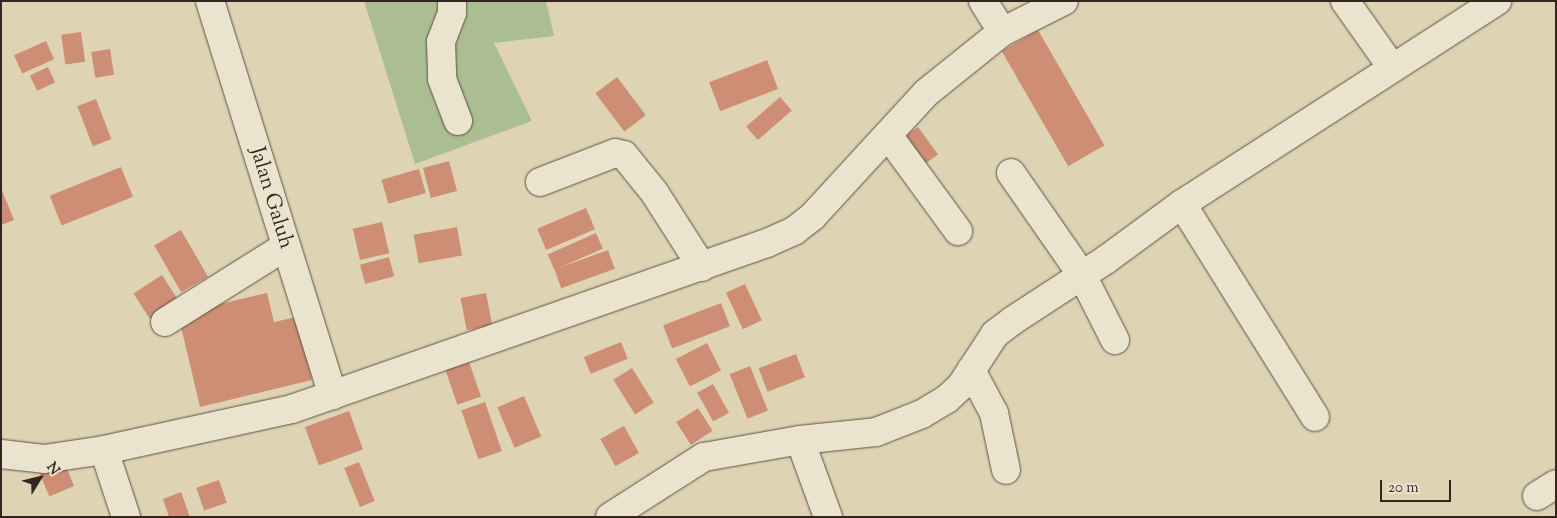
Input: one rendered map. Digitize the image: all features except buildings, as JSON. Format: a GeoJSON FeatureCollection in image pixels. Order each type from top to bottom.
{"type":"FeatureCollection","features":[{"type":"Feature","properties":{"kind":"street","name":"Jalan Galuh"},"geometry":{"type":"LineString","coordinates":[[210,1],[333,396]]}},
{"type":"Feature","properties":{"kind":"street"},"geometry":{"type":"LineString","coordinates":[[452,1],[452,13],[441,42],[442,79],[458,121]]}},
{"type":"Feature","properties":{"kind":"street"},"geometry":{"type":"LineString","coordinates":[[984,1],[1002,32]]}},
{"type":"Feature","properties":{"kind":"street"},"geometry":{"type":"LineString","coordinates":[[1,454],[44,459],[104,450],[292,409],[590,303],[702,266],[794,231],[812,216],[926,93],[1002,32],[1064,1]]}},
{"type":"Feature","properties":{"kind":"street"},"geometry":{"type":"LineString","coordinates":[[1345,1],[1391,66]]}},
{"type":"Feature","properties":{"kind":"street"},"geometry":{"type":"LineString","coordinates":[[610,517],[704,457],[800,440],[866,433],[900,424],[947,399],[972,370],[995,334],[1182,204],[1391,66],[1497,1]]}},
{"type":"Feature","properties":{"kind":"street"},"geometry":{"type":"LineString","coordinates":[[888,135],[958,231]]}},
{"type":"Feature","properties":{"kind":"street"},"geometry":{"type":"LineString","coordinates":[[540,182],[615,153],[624,155],[654,192],[702,266]]}},
{"type":"Feature","properties":{"kind":"street"},"geometry":{"type":"LineString","coordinates":[[1011,173],[1082,275],[1115,340]]}},
{"type":"Feature","properties":{"kind":"street"},"geometry":{"type":"LineString","coordinates":[[1182,204],[1315,417]]}},
{"type":"Feature","properties":{"kind":"street"},"geometry":{"type":"LineString","coordinates":[[165,322],[286,246]]}},
{"type":"Feature","properties":{"kind":"street"},"geometry":{"type":"LineString","coordinates":[[972,370],[994,413],[1006,470]]}},
{"type":"Feature","properties":{"kind":"street"},"geometry":{"type":"LineString","coordinates":[[800,440],[828,517]]}},
{"type":"Feature","properties":{"kind":"street"},"geometry":{"type":"LineString","coordinates":[[104,450],[126,517]]}},
{"type":"Feature","properties":{"kind":"green space"},"geometry":{"type":"Polygon","coordinates":[[[364,1],[546,1],[554,36],[494,43],[532,121],[415,164],[364,1]]]}}]}
